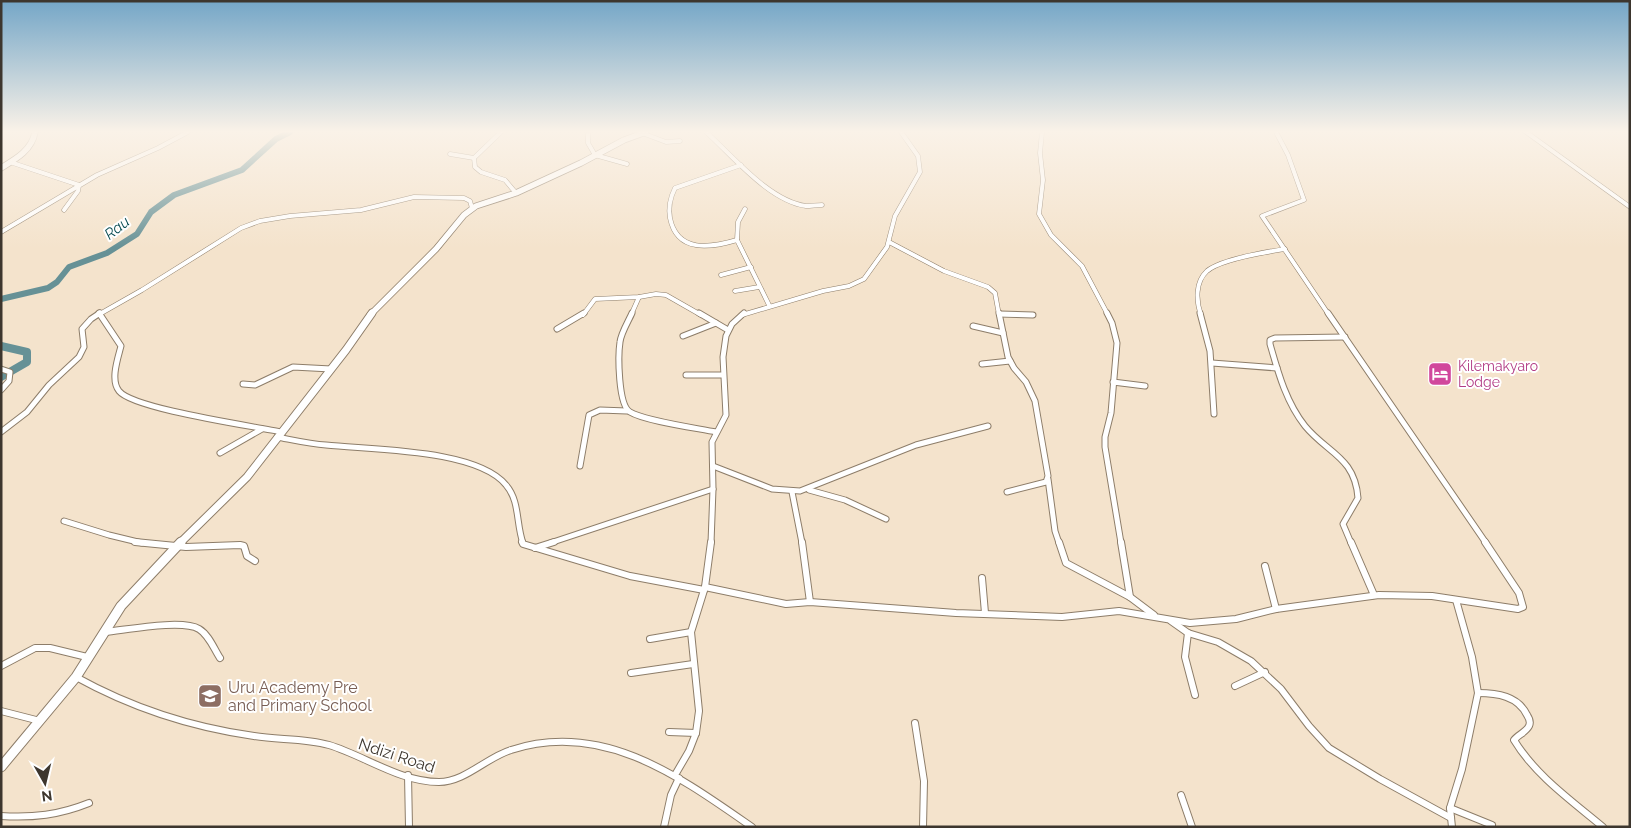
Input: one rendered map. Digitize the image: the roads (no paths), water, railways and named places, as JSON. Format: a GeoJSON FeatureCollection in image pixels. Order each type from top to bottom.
{"type":"FeatureCollection","features":[{"type":"Feature","properties":{"kind":"street"},"geometry":{"type":"LineString","coordinates":[[36,171],[79,185]]}},
{"type":"Feature","properties":{"kind":"street"},"geometry":{"type":"LineString","coordinates":[[1,232],[106,171]]}},
{"type":"Feature","properties":{"kind":"street"},"geometry":{"type":"LineString","coordinates":[[479,171],[505,180],[516,193]]}},
{"type":"Feature","properties":{"kind":"street"},"geometry":{"type":"LineString","coordinates":[[1,767],[76,677],[121,606],[200,521],[247,476],[381,302],[436,249],[472,208],[516,193],[562,171]]}},
{"type":"Feature","properties":{"kind":"street"},"geometry":{"type":"LineString","coordinates":[[727,171],[675,188],[670,197],[671,226],[680,239],[686,243],[706,246],[738,240]]}},
{"type":"Feature","properties":{"kind":"street"},"geometry":{"type":"LineString","coordinates":[[747,171],[790,202],[809,207],[822,205]]}},
{"type":"Feature","properties":{"kind":"street"},"geometry":{"type":"LineString","coordinates":[[664,827],[672,790],[696,732],[699,711],[691,632],[705,588],[710,556],[713,489],[712,442],[726,415],[727,401],[723,375],[723,357],[728,330],[744,313],[857,283],[864,279],[890,242],[896,216],[920,171]]}},
{"type":"Feature","properties":{"kind":"street"},"geometry":{"type":"LineString","coordinates":[[1042,171],[1043,180],[1039,214],[1051,235],[1082,266],[1112,323],[1118,343],[1111,413],[1105,447],[1130,597]]}},
{"type":"Feature","properties":{"kind":"street"},"geometry":{"type":"LineString","coordinates":[[99,313],[121,346],[115,377],[119,391],[126,397],[161,408],[262,429],[323,445],[452,457],[484,469],[497,477],[511,490],[523,544],[630,576],[786,604],[810,602],[867,605],[956,614],[985,613],[1062,617],[1119,612],[1190,623],[1236,619],[1276,609],[1374,595],[1398,594],[1432,596],[1518,610],[1524,606],[1519,592],[1262,216],[1304,200],[1293,171]]}},
{"type":"Feature","properties":{"kind":"street"},"geometry":{"type":"LineString","coordinates":[[1580,171],[1630,207]]}},
{"type":"Feature","properties":{"kind":"street"},"geometry":{"type":"LineString","coordinates":[[64,210],[78,190],[79,185]]}},
{"type":"Feature","properties":{"kind":"street"},"geometry":{"type":"LineString","coordinates":[[1,432],[25,414],[49,386],[79,357],[84,346],[81,333],[82,327],[99,313],[142,290],[228,235],[254,223],[309,213],[362,210],[414,197],[464,198],[470,201],[472,208]]}},
{"type":"Feature","properties":{"kind":"street"},"geometry":{"type":"LineString","coordinates":[[745,209],[738,222],[738,240],[769,305]]}},
{"type":"Feature","properties":{"kind":"street"},"geometry":{"type":"LineString","coordinates":[[890,242],[910,250],[950,274],[987,286],[994,293],[1010,361],[1026,382],[1034,400],[1055,531],[1066,563],[1130,597],[1156,617]]}},
{"type":"Feature","properties":{"kind":"street"},"geometry":{"type":"LineString","coordinates":[[1214,414],[1212,362],[1205,326],[1196,301],[1201,280],[1206,272],[1217,265],[1265,252],[1285,249]]}},
{"type":"Feature","properties":{"kind":"street"},"geometry":{"type":"LineString","coordinates":[[721,275],[751,267]]}},
{"type":"Feature","properties":{"kind":"street"},"geometry":{"type":"LineString","coordinates":[[735,291],[759,287]]}},
{"type":"Feature","properties":{"kind":"street"},"geometry":{"type":"LineString","coordinates":[[557,329],[583,315],[595,299],[639,297],[656,294],[666,295],[728,330]]}},
{"type":"Feature","properties":{"kind":"street"},"geometry":{"type":"LineString","coordinates":[[627,411],[621,395],[620,341],[639,297]]}},
{"type":"Feature","properties":{"kind":"street"},"geometry":{"type":"LineString","coordinates":[[1000,314],[1033,315]]}},
{"type":"Feature","properties":{"kind":"street"},"geometry":{"type":"LineString","coordinates":[[683,336],[716,323]]}},
{"type":"Feature","properties":{"kind":"street"},"geometry":{"type":"LineString","coordinates":[[973,326],[1003,333]]}},
{"type":"Feature","properties":{"kind":"street"},"geometry":{"type":"LineString","coordinates":[[1345,337],[1287,337],[1270,340],[1277,368],[1304,424],[1341,457],[1351,470],[1357,491],[1357,500],[1343,524],[1374,595]]}},
{"type":"Feature","properties":{"kind":"street"},"geometry":{"type":"LineString","coordinates":[[982,364],[1010,361]]}},
{"type":"Feature","properties":{"kind":"street"},"geometry":{"type":"LineString","coordinates":[[1212,362],[1277,368]]}},
{"type":"Feature","properties":{"kind":"street"},"geometry":{"type":"LineString","coordinates":[[243,384],[255,384],[293,367],[331,369]]}},
{"type":"Feature","properties":{"kind":"street"},"geometry":{"type":"LineString","coordinates":[[1,369],[10,372],[10,378],[1,390]]}},
{"type":"Feature","properties":{"kind":"street"},"geometry":{"type":"LineString","coordinates":[[686,376],[723,375]]}},
{"type":"Feature","properties":{"kind":"street"},"geometry":{"type":"LineString","coordinates":[[1113,382],[1145,386]]}},
{"type":"Feature","properties":{"kind":"street"},"geometry":{"type":"LineString","coordinates":[[580,466],[589,415],[600,410],[627,411],[656,420],[716,432]]}},
{"type":"Feature","properties":{"kind":"street"},"geometry":{"type":"LineString","coordinates":[[713,466],[772,489],[792,492],[809,490],[916,445],[988,426]]}},
{"type":"Feature","properties":{"kind":"street"},"geometry":{"type":"LineString","coordinates":[[220,453],[262,429]]}},
{"type":"Feature","properties":{"kind":"street"},"geometry":{"type":"LineString","coordinates":[[1007,492],[1041,484],[1046,482],[1048,478]]}},
{"type":"Feature","properties":{"kind":"street"},"geometry":{"type":"LineString","coordinates":[[535,548],[713,489]]}},
{"type":"Feature","properties":{"kind":"street"},"geometry":{"type":"LineString","coordinates":[[809,490],[845,500],[886,519]]}},
{"type":"Feature","properties":{"kind":"street"},"geometry":{"type":"LineString","coordinates":[[792,492],[802,537],[810,602]]}},
{"type":"Feature","properties":{"kind":"street"},"geometry":{"type":"LineString","coordinates":[[64,521],[115,538],[138,543],[176,547],[240,545],[245,548],[247,556],[255,562]]}},
{"type":"Feature","properties":{"kind":"street"},"geometry":{"type":"LineString","coordinates":[[1265,566],[1276,609]]}},
{"type":"Feature","properties":{"kind":"street"},"geometry":{"type":"LineString","coordinates":[[982,578],[985,613]]}},
{"type":"Feature","properties":{"kind":"street"},"geometry":{"type":"LineString","coordinates":[[1452,827],[1450,808],[1462,769],[1478,693],[1472,657],[1456,600]]}},
{"type":"Feature","properties":{"kind":"street"},"geometry":{"type":"LineString","coordinates":[[1171,620],[1188,634],[1207,638],[1226,647],[1251,661],[1265,672],[1286,695],[1318,738],[1329,748],[1380,780],[1451,818]]}},
{"type":"Feature","properties":{"kind":"street"},"geometry":{"type":"LineString","coordinates":[[105,632],[168,626],[192,627],[204,633],[220,658]]}},
{"type":"Feature","properties":{"kind":"street"},"geometry":{"type":"LineString","coordinates":[[650,639],[691,632]]}},
{"type":"Feature","properties":{"kind":"street"},"geometry":{"type":"LineString","coordinates":[[1188,634],[1184,659],[1196,695]]}},
{"type":"Feature","properties":{"kind":"street"},"geometry":{"type":"LineString","coordinates":[[1,666],[14,661],[34,648],[48,648],[87,658]]}},
{"type":"Feature","properties":{"kind":"street"},"geometry":{"type":"LineString","coordinates":[[632,672],[693,664]]}},
{"type":"Feature","properties":{"kind":"street"},"geometry":{"type":"LineString","coordinates":[[1235,686],[1265,672]]}},
{"type":"Feature","properties":{"kind":"street","name":"Ndizi Road"},"geometry":{"type":"LineString","coordinates":[[76,677],[147,710],[241,735],[319,743],[408,775],[439,782],[451,780],[508,751],[534,743],[562,741],[611,748],[641,758],[677,776],[752,827]]}},
{"type":"Feature","properties":{"kind":"street"},"geometry":{"type":"LineString","coordinates":[[1478,693],[1506,696],[1518,703],[1530,721],[1527,729],[1514,740],[1517,745],[1534,765],[1603,827]]}},
{"type":"Feature","properties":{"kind":"street"},"geometry":{"type":"LineString","coordinates":[[1,711],[40,721]]}},
{"type":"Feature","properties":{"kind":"street"},"geometry":{"type":"LineString","coordinates":[[916,723],[924,781],[923,827]]}},
{"type":"Feature","properties":{"kind":"street"},"geometry":{"type":"LineString","coordinates":[[668,732],[696,732]]}},
{"type":"Feature","properties":{"kind":"street"},"geometry":{"type":"LineString","coordinates":[[408,775],[409,827]]}},
{"type":"Feature","properties":{"kind":"street"},"geometry":{"type":"LineString","coordinates":[[1181,795],[1192,827]]}},
{"type":"Feature","properties":{"kind":"street"},"geometry":{"type":"LineString","coordinates":[[1,816],[36,817],[58,815],[89,803]]}},
{"type":"Feature","properties":{"kind":"street"},"geometry":{"type":"LineString","coordinates":[[1450,808],[1492,826]]}},
{"type":"Feature","properties":{"kind":"waterway","name":"Rau"},"geometry":{"type":"LineString","coordinates":[[1,299],[48,288],[57,282],[69,267],[107,253],[137,234],[151,212],[174,195],[240,171]]}},
{"type":"Feature","properties":{"kind":"waterway","name":"Rau"},"geometry":{"type":"LineString","coordinates":[[1,346],[27,352],[27,362],[1,377]]}},
{"type":"Feature","properties":{"kind":"place","name":"Kilemakyaro Lodge"},"geometry":{"type":"Point","coordinates":[1440,374]}},
{"type":"Feature","properties":{"kind":"place","name":"Uru Academy Pre and Primary School"},"geometry":{"type":"Point","coordinates":[210,696]}}]}
